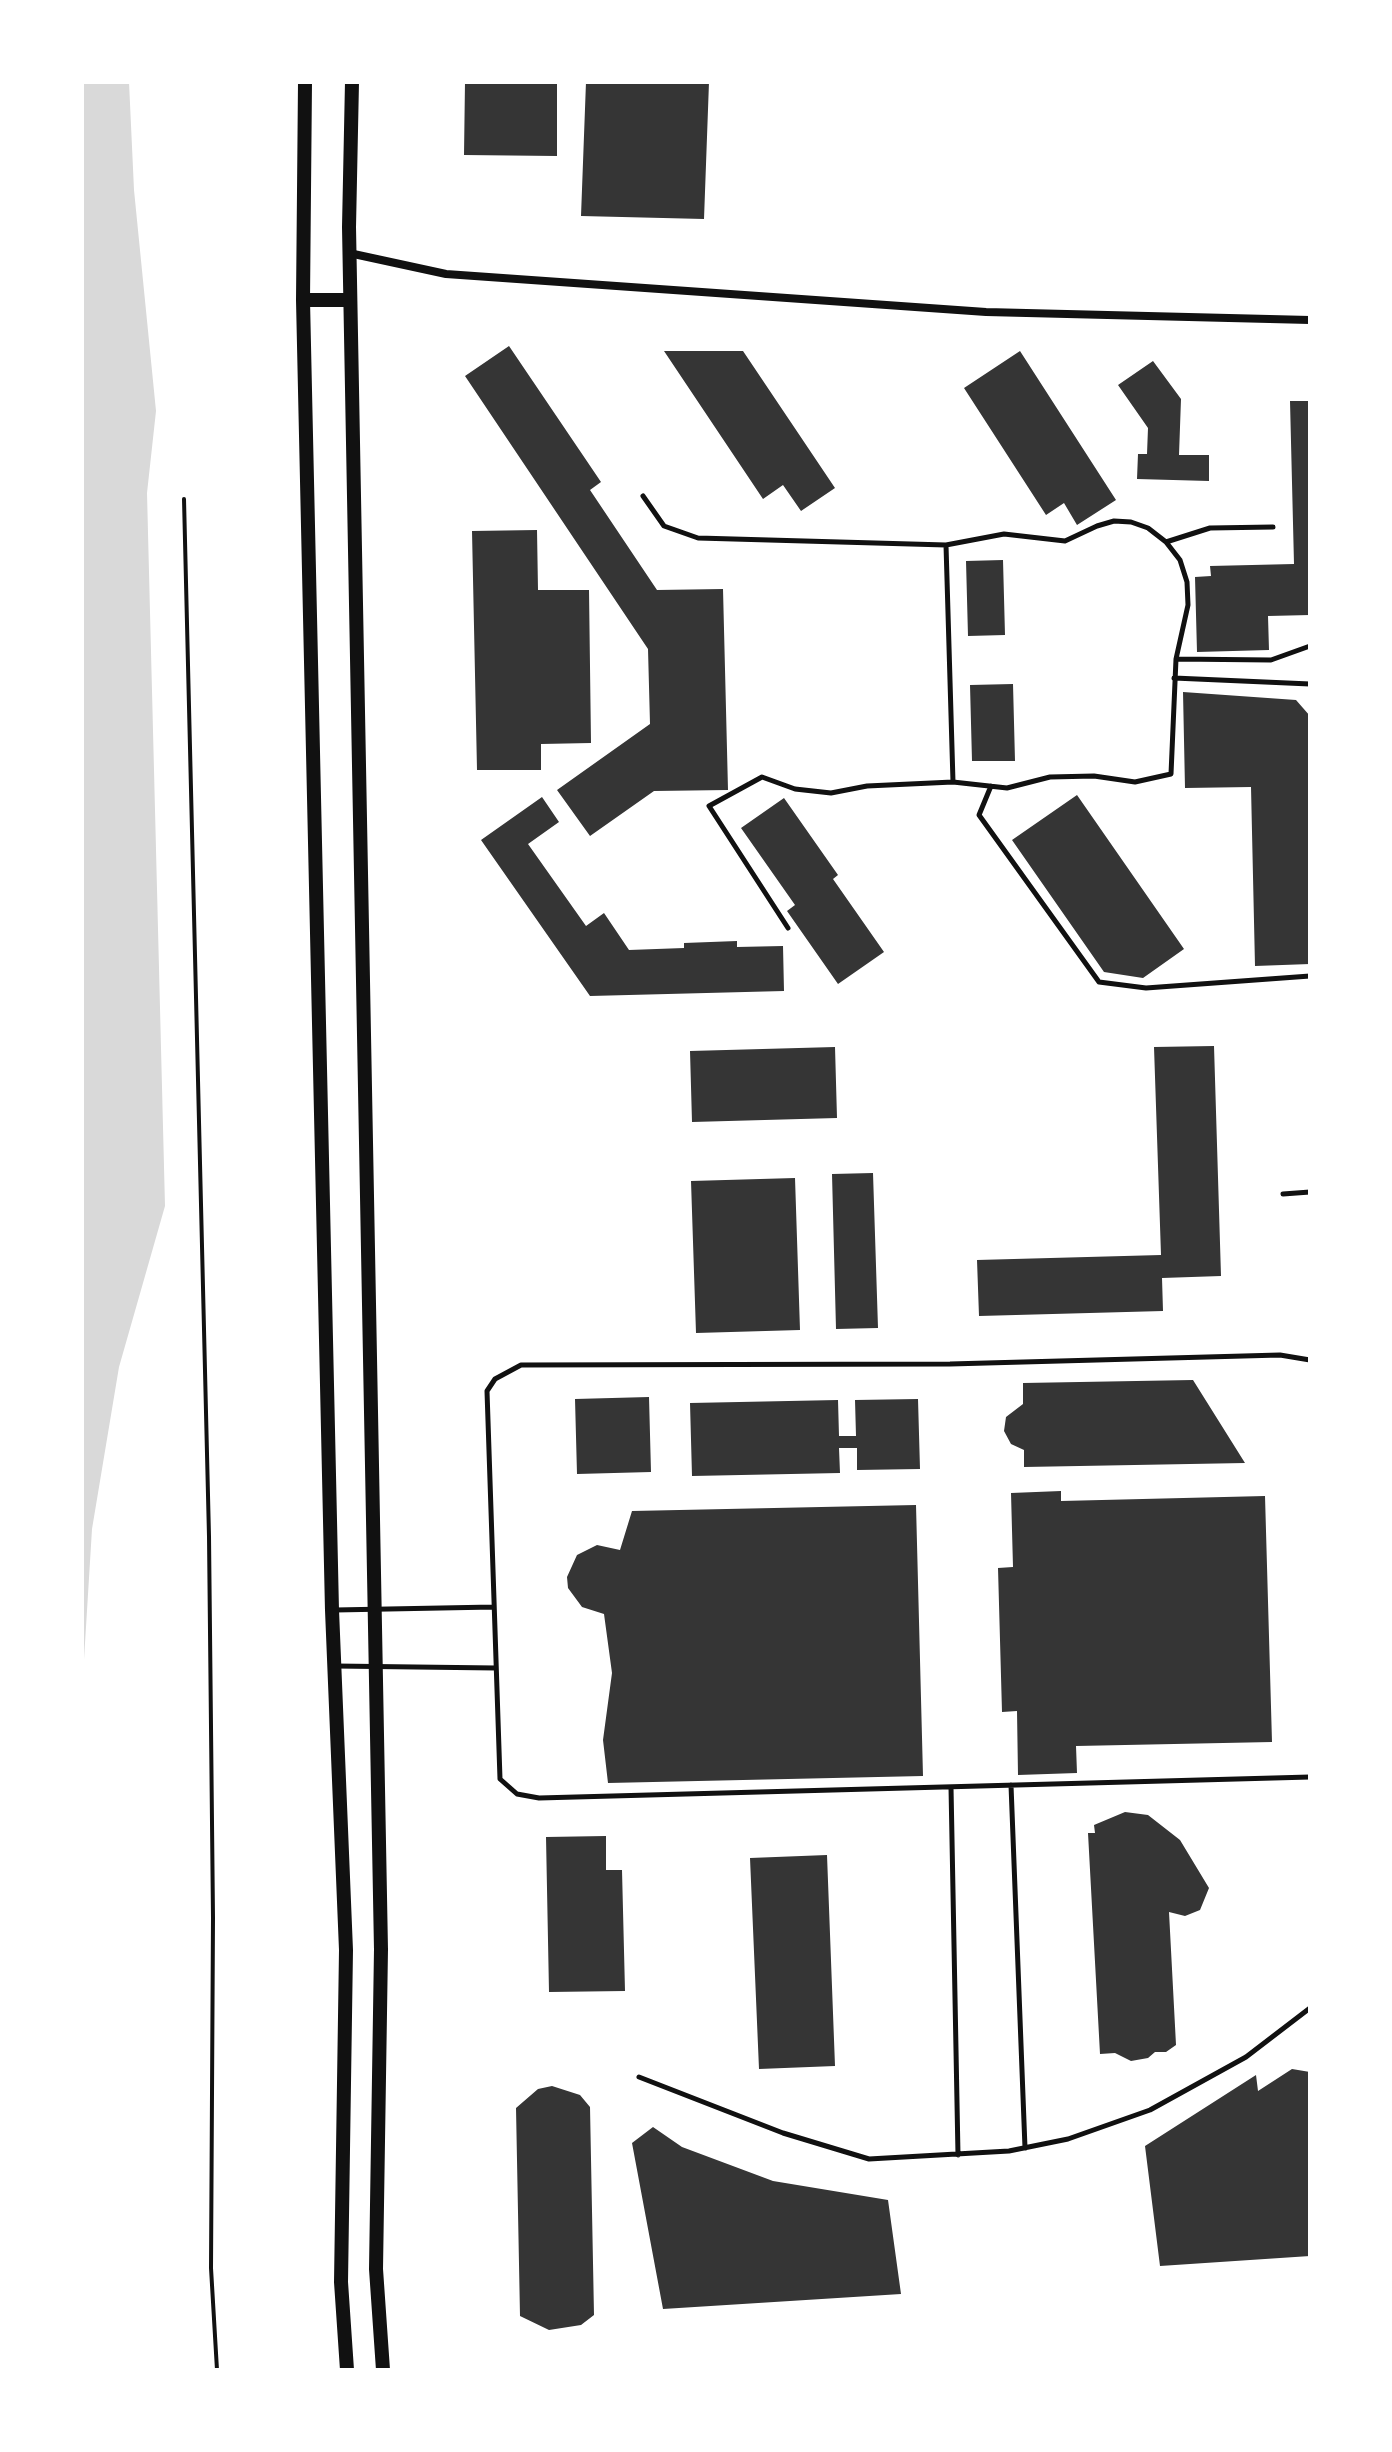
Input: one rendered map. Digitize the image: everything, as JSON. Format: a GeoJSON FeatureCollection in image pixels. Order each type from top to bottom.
{"type":"FeatureCollection","features":[{"type":"Feature","properties":{"kind":"main road"},"geometry":{"type":"LineString","coordinates":[[305,82],[303,300],[332,1610],[346,1950],[341,2282],[347,2370]]}},
{"type":"Feature","properties":{"kind":"main road"},"geometry":{"type":"LineString","coordinates":[[352,82],[349,253],[381,1949],[376,2269],[383,2370]]}},
{"type":"Feature","properties":{"kind":"main road"},"geometry":{"type":"LineString","coordinates":[[303,300],[350,300]]}},
{"type":"Feature","properties":{"kind":"street"},"geometry":{"type":"LineString","coordinates":[[349,253],[446,274],[986,312],[1310,320]]}},
{"type":"Feature","properties":{"kind":"lane"},"geometry":{"type":"LineString","coordinates":[[643,496],[664,526],[698,538],[946,545],[1004,534],[1065,541],[1114,521],[1148,528],[1166,542],[1180,560],[1187,582],[1188,605],[1174,678],[1171,774],[1135,782],[1094,776],[1050,777],[1007,788],[953,782],[867,786],[831,793],[795,789],[762,777],[709,806],[788,928]]}},
{"type":"Feature","properties":{"kind":"lane"},"geometry":{"type":"LineString","coordinates":[[1166,542],[1210,528],[1273,527]]}},
{"type":"Feature","properties":{"kind":"lane"},"geometry":{"type":"LineString","coordinates":[[946,545],[953,782]]}},
{"type":"Feature","properties":{"kind":"lane"},"geometry":{"type":"LineString","coordinates":[[1176,659],[1271,660],[1310,646]]}},
{"type":"Feature","properties":{"kind":"lane"},"geometry":{"type":"LineString","coordinates":[[1174,678],[1310,684]]}},
{"type":"Feature","properties":{"kind":"lane"},"geometry":{"type":"LineString","coordinates":[[991,786],[979,815],[1099,982],[1146,988],[1310,976]]}},
{"type":"Feature","properties":{"kind":"lane"},"geometry":{"type":"LineString","coordinates":[[1283,1194],[1310,1192]]}},
{"type":"Feature","properties":{"kind":"lane"},"geometry":{"type":"LineString","coordinates":[[1310,1360],[1280,1355],[950,1364],[521,1365],[495,1379],[487,1391],[500,1779],[507,1788],[528,1797],[1310,1777]]}},
{"type":"Feature","properties":{"kind":"lane"},"geometry":{"type":"LineString","coordinates":[[332,1610],[494,1607]]}},
{"type":"Feature","properties":{"kind":"lane"},"geometry":{"type":"LineString","coordinates":[[334,1666],[496,1668]]}},
{"type":"Feature","properties":{"kind":"lane"},"geometry":{"type":"LineString","coordinates":[[1011,1785],[1025,2148]]}},
{"type":"Feature","properties":{"kind":"lane"},"geometry":{"type":"LineString","coordinates":[[951,1787],[958,2155]]}},
{"type":"Feature","properties":{"kind":"lane"},"geometry":{"type":"LineString","coordinates":[[639,2077],[783,2133],[869,2159],[958,2155],[1025,2148],[1068,2139],[1150,2110],[1246,2057],[1310,2008]]}},
{"type":"Feature","properties":{"kind":"path"},"geometry":{"type":"LineString","coordinates":[[184,499],[209,1536],[213,1918],[211,2268],[217,2370]]}},
{"type":"Feature","properties":{"kind":"shaded area"},"geometry":{"type":"Polygon","coordinates":[[[82,82],[129,82],[134,190],[156,411],[147,493],[165,1206],[119,1367],[92,1529],[82,1692],[82,82]]]}},
{"type":"Feature","properties":{"kind":"building"},"geometry":{"type":"Polygon","coordinates":[[[465,82],[557,82],[557,156],[464,155],[465,82]]]}},
{"type":"Feature","properties":{"kind":"building"},"geometry":{"type":"Polygon","coordinates":[[[586,82],[709,82],[704,219],[581,216],[586,82]]]}},
{"type":"Feature","properties":{"kind":"building"},"geometry":{"type":"Polygon","coordinates":[[[509,346],[601,482],[590,490],[657,590],[723,589],[728,790],[654,791],[590,836],[557,790],[650,724],[648,649],[465,376],[509,346]]]}},
{"type":"Feature","properties":{"kind":"building"},"geometry":{"type":"Polygon","coordinates":[[[664,351],[743,351],[835,488],[801,511],[783,485],[763,499],[664,351]]]}},
{"type":"Feature","properties":{"kind":"building"},"geometry":{"type":"Polygon","coordinates":[[[1020,351],[1116,500],[1077,525],[1064,503],[1046,515],[964,388],[1020,351]]]}},
{"type":"Feature","properties":{"kind":"building"},"geometry":{"type":"Polygon","coordinates":[[[1153,361],[1181,399],[1179,455],[1209,455],[1209,481],[1137,479],[1138,454],[1147,454],[1148,428],[1118,385],[1153,361]]]}},
{"type":"Feature","properties":{"kind":"building"},"geometry":{"type":"Polygon","coordinates":[[[1290,401],[1310,401],[1310,615],[1268,616],[1269,650],[1197,652],[1195,577],[1211,576],[1210,566],[1294,564],[1290,401]]]}},
{"type":"Feature","properties":{"kind":"building"},"geometry":{"type":"Polygon","coordinates":[[[537,530],[538,590],[589,590],[591,743],[541,744],[541,770],[477,770],[472,531],[537,530]]]}},
{"type":"Feature","properties":{"kind":"building"},"geometry":{"type":"Polygon","coordinates":[[[1003,560],[1005,635],[968,636],[966,561],[1003,560]]]}},
{"type":"Feature","properties":{"kind":"building"},"geometry":{"type":"Polygon","coordinates":[[[1013,684],[1015,761],[972,761],[970,685],[1013,684]]]}},
{"type":"Feature","properties":{"kind":"building"},"geometry":{"type":"Polygon","coordinates":[[[1183,692],[1296,700],[1310,716],[1310,964],[1255,966],[1251,787],[1185,788],[1183,692]]]}},
{"type":"Feature","properties":{"kind":"building"},"geometry":{"type":"Polygon","coordinates":[[[1077,795],[1184,949],[1143,978],[1104,972],[1012,840],[1077,795]]]}},
{"type":"Feature","properties":{"kind":"building"},"geometry":{"type":"Polygon","coordinates":[[[542,797],[559,822],[528,844],[586,926],[604,913],[629,950],[684,948],[684,943],[737,941],[737,947],[783,946],[784,991],[590,996],[481,840],[542,797]]]}},
{"type":"Feature","properties":{"kind":"building"},"geometry":{"type":"Polygon","coordinates":[[[784,798],[838,875],[833,879],[884,952],[838,984],[787,911],[795,905],[741,828],[784,798]]]}},
{"type":"Feature","properties":{"kind":"building"},"geometry":{"type":"Polygon","coordinates":[[[1214,1046],[1221,1276],[1162,1278],[1163,1311],[979,1316],[977,1260],[1161,1255],[1154,1047],[1214,1046]]]}},
{"type":"Feature","properties":{"kind":"building"},"geometry":{"type":"Polygon","coordinates":[[[835,1047],[837,1118],[692,1122],[690,1051],[835,1047]]]}},
{"type":"Feature","properties":{"kind":"building"},"geometry":{"type":"Polygon","coordinates":[[[873,1173],[878,1328],[836,1329],[832,1174],[873,1173]]]}},
{"type":"Feature","properties":{"kind":"building"},"geometry":{"type":"Polygon","coordinates":[[[795,1178],[800,1330],[696,1333],[691,1181],[795,1178]]]}},
{"type":"Feature","properties":{"kind":"building"},"geometry":{"type":"Polygon","coordinates":[[[1193,1380],[1245,1463],[1024,1467],[1024,1450],[1011,1444],[1004,1431],[1006,1417],[1023,1404],[1023,1383],[1193,1380]]]}},
{"type":"Feature","properties":{"kind":"building"},"geometry":{"type":"Polygon","coordinates":[[[649,1397],[651,1472],[577,1474],[575,1399],[649,1397]]]}},
{"type":"Feature","properties":{"kind":"building"},"geometry":{"type":"Polygon","coordinates":[[[918,1399],[920,1469],[857,1470],[857,1448],[839,1448],[840,1473],[692,1476],[690,1403],[838,1400],[839,1436],[856,1436],[855,1400],[918,1399]]]}},
{"type":"Feature","properties":{"kind":"building"},"geometry":{"type":"Polygon","coordinates":[[[1061,1491],[1061,1501],[1265,1496],[1272,1742],[1076,1746],[1077,1773],[1018,1775],[1017,1711],[1002,1712],[998,1568],[1013,1567],[1011,1493],[1061,1491]]]}},
{"type":"Feature","properties":{"kind":"building"},"geometry":{"type":"Polygon","coordinates":[[[916,1505],[923,1776],[608,1783],[603,1740],[612,1673],[604,1614],[582,1607],[568,1588],[567,1577],[577,1555],[597,1545],[620,1550],[632,1511],[916,1505]]]}},
{"type":"Feature","properties":{"kind":"building"},"geometry":{"type":"Polygon","coordinates":[[[1125,1812],[1148,1815],[1180,1840],[1209,1888],[1200,1910],[1185,1916],[1169,1912],[1176,2045],[1166,2052],[1155,2052],[1148,2058],[1131,2061],[1115,2053],[1100,2054],[1088,1833],[1095,1833],[1094,1825],[1125,1812]]]}},
{"type":"Feature","properties":{"kind":"building"},"geometry":{"type":"Polygon","coordinates":[[[606,1836],[606,1870],[622,1870],[625,1991],[549,1992],[546,1837],[606,1836]]]}},
{"type":"Feature","properties":{"kind":"building"},"geometry":{"type":"Polygon","coordinates":[[[827,1855],[835,2066],[759,2069],[750,1858],[827,1855]]]}},
{"type":"Feature","properties":{"kind":"building"},"geometry":{"type":"Polygon","coordinates":[[[1292,2069],[1310,2072],[1310,2256],[1160,2266],[1145,2146],[1256,2075],[1258,2091],[1292,2069]]]}},
{"type":"Feature","properties":{"kind":"building"},"geometry":{"type":"Polygon","coordinates":[[[552,2086],[580,2095],[590,2107],[594,2315],[581,2325],[549,2330],[520,2316],[516,2108],[538,2089],[552,2086]]]}},
{"type":"Feature","properties":{"kind":"building"},"geometry":{"type":"Polygon","coordinates":[[[653,2127],[682,2147],[773,2181],[888,2200],[901,2294],[663,2309],[632,2143],[653,2127]]]}}]}
